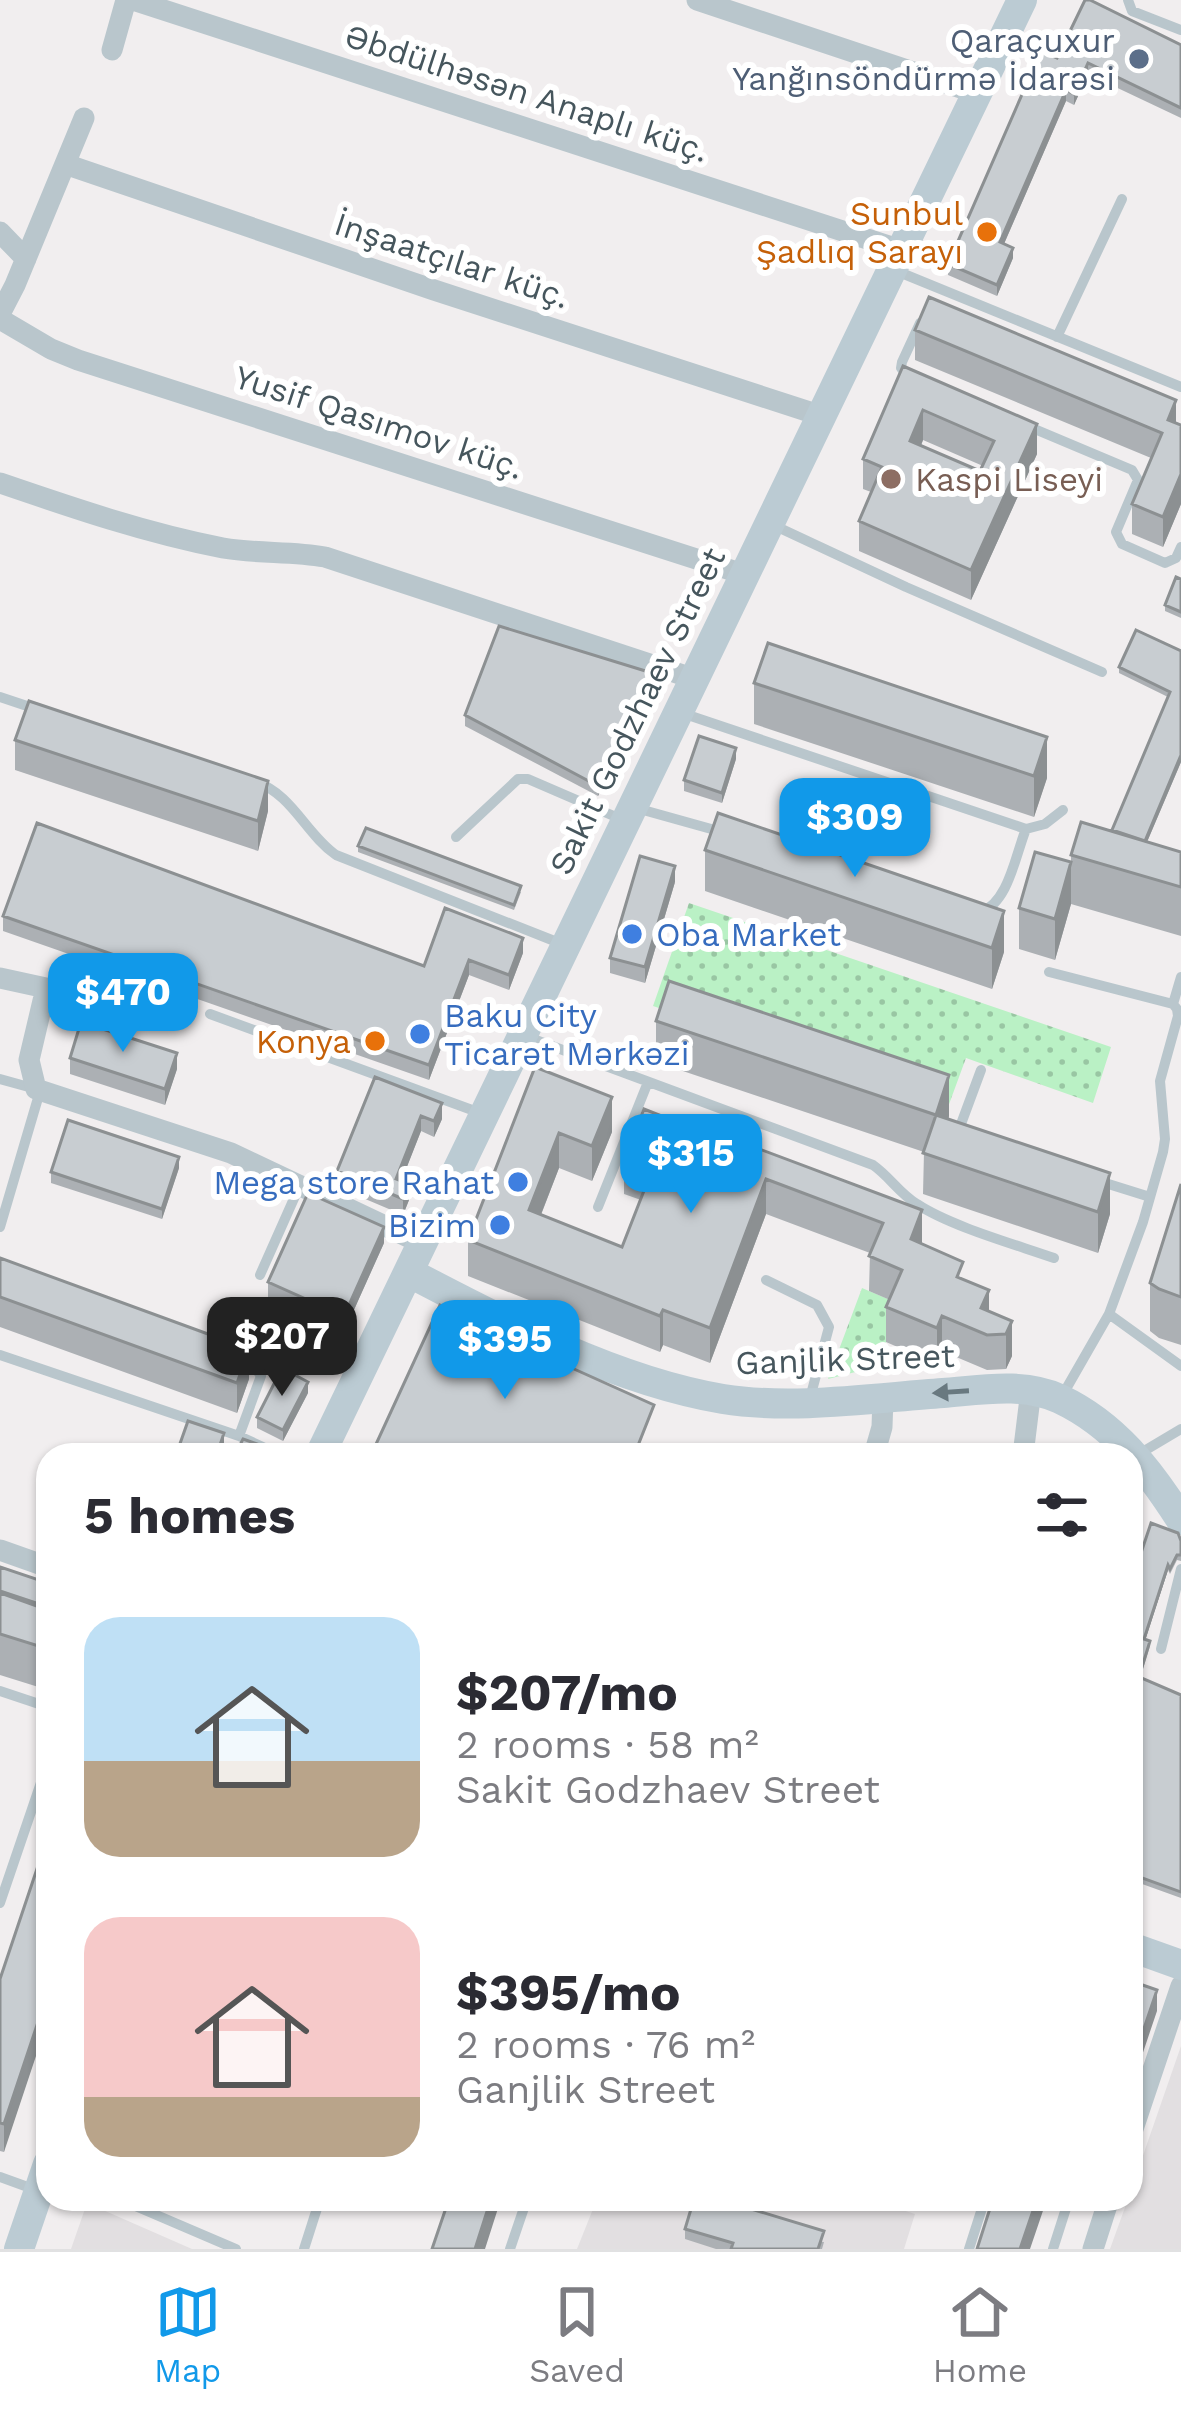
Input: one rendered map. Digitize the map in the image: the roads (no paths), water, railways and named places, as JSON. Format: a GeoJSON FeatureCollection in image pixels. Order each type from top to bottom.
{"type":"FeatureCollection","features":[{"type":"Feature","properties":{"kind":"street"},"geometry":{"type":"LineString","coordinates":[[112,50],[130,0]]}},
{"type":"Feature","properties":{"kind":"street","name":"Əbdülhəsən Anaplı küç."},"geometry":{"type":"LineString","coordinates":[[130,0],[896,259]]}},
{"type":"Feature","properties":{"kind":"street"},"geometry":{"type":"LineString","coordinates":[[697,0],[976,93]]}},
{"type":"Feature","properties":{"kind":"street","name":"Sakit Godzhaev Street"},"geometry":{"type":"LineString","coordinates":[[326,1443],[1022,0]]}},
{"type":"Feature","properties":{"kind":"street"},"geometry":{"type":"LineString","coordinates":[[0,316],[84,118]]}},
{"type":"Feature","properties":{"kind":"street","name":"İnşaatçılar küç."},"geometry":{"type":"LineString","coordinates":[[65,164],[819,415]]}},
{"type":"Feature","properties":{"kind":"street"},"geometry":{"type":"LineString","coordinates":[[0,232],[26,259]]}},
{"type":"Feature","properties":{"kind":"street","name":"Yusif Qasımov küç."},"geometry":{"type":"LineString","coordinates":[[0,316],[51,349],[78,360],[743,574]]}},
{"type":"Feature","properties":{"kind":"street"},"geometry":{"type":"LineString","coordinates":[[0,482],[128,526],[225,548],[325,557],[695,679]]}},
{"type":"Feature","properties":{"kind":"street"},"geometry":{"type":"LineString","coordinates":[[0,978],[143,1015]]}},
{"type":"Feature","properties":{"kind":"street"},"geometry":{"type":"LineString","coordinates":[[46,988],[29,1060],[36,1089],[231,1153],[423,1244]]}},
{"type":"Feature","properties":{"kind":"street","name":"Ganjlik Street"},"geometry":{"type":"LineString","coordinates":[[410,1273],[549,1343],[652,1381],[728,1400],[810,1401],[1005,1388],[1046,1394]]}},
{"type":"Feature","properties":{"kind":"street"},"geometry":{"type":"LineString","coordinates":[[1028,1443],[1046,1394],[1104,1426],[1122,1443]]}},
{"type":"Feature","properties":{"kind":"street"},"geometry":{"type":"LineString","coordinates":[[877,1443],[883,1397]]}},
{"type":"Feature","properties":{"kind":"street"},"geometry":{"type":"LineString","coordinates":[[1143,1466],[1181,1520]]}},
{"type":"Feature","properties":{"kind":"street"},"geometry":{"type":"LineString","coordinates":[[0,1550],[36,1563]]}},
{"type":"Feature","properties":{"kind":"street"},"geometry":{"type":"LineString","coordinates":[[1143,1951],[1181,1965]]}},
{"type":"Feature","properties":{"kind":"street"},"geometry":{"type":"LineString","coordinates":[[1143,2099],[1181,1986]]}},
{"type":"Feature","properties":{"kind":"street"},"geometry":{"type":"LineString","coordinates":[[19,2249],[36,2199]]}},
{"type":"Feature","properties":{"kind":"street"},"geometry":{"type":"LineString","coordinates":[[1093,2249],[1105,2211]]}},
{"type":"Feature","properties":{"kind":"lane"},"geometry":{"type":"LineString","coordinates":[[1128,0],[1132,10],[1181,30]]}},
{"type":"Feature","properties":{"kind":"lane"},"geometry":{"type":"LineString","coordinates":[[1058,337],[1122,199]]}},
{"type":"Feature","properties":{"kind":"lane"},"geometry":{"type":"LineString","coordinates":[[896,259],[936,287],[1181,387]]}},
{"type":"Feature","properties":{"kind":"lane"},"geometry":{"type":"LineString","coordinates":[[911,377],[901,368],[902,362],[936,287]]}},
{"type":"Feature","properties":{"kind":"lane"},"geometry":{"type":"LineString","coordinates":[[1022,424],[1132,470],[1138,481],[1116,532],[1123,544],[1165,563],[1176,558],[1181,547]]}},
{"type":"Feature","properties":{"kind":"lane"},"geometry":{"type":"LineString","coordinates":[[768,522],[1102,672]]}},
{"type":"Feature","properties":{"kind":"lane"},"geometry":{"type":"LineString","coordinates":[[0,698],[45,712]]}},
{"type":"Feature","properties":{"kind":"lane"},"geometry":{"type":"LineString","coordinates":[[679,712],[1026,829],[1045,824],[1063,810]]}},
{"type":"Feature","properties":{"kind":"lane"},"geometry":{"type":"LineString","coordinates":[[247,779],[279,795],[336,856],[565,945]]}},
{"type":"Feature","properties":{"kind":"lane"},"geometry":{"type":"LineString","coordinates":[[457,837],[518,779],[629,814],[738,837]]}},
{"type":"Feature","properties":{"kind":"lane"},"geometry":{"type":"LineString","coordinates":[[969,912],[981,913],[1001,897],[1026,829]]}},
{"type":"Feature","properties":{"kind":"lane"},"geometry":{"type":"LineString","coordinates":[[1046,1394],[1109,1314],[1124,1279],[1165,1139],[1160,1081],[1178,1016],[1173,1004],[1049,971]]}},
{"type":"Feature","properties":{"kind":"lane"},"geometry":{"type":"LineString","coordinates":[[1173,1004],[1181,976]]}},
{"type":"Feature","properties":{"kind":"lane"},"geometry":{"type":"LineString","coordinates":[[210,1014],[485,1115]]}},
{"type":"Feature","properties":{"kind":"lane"},"geometry":{"type":"LineString","coordinates":[[522,1035],[873,1166],[911,1201],[931,1212],[1054,1258]]}},
{"type":"Feature","properties":{"kind":"lane"},"geometry":{"type":"LineString","coordinates":[[968,1141],[961,1124],[982,1070]]}},
{"type":"Feature","properties":{"kind":"lane"},"geometry":{"type":"LineString","coordinates":[[0,1079],[36,1089],[38,1098],[0,1227]]}},
{"type":"Feature","properties":{"kind":"lane"},"geometry":{"type":"LineString","coordinates":[[598,1207],[648,1082]]}},
{"type":"Feature","properties":{"kind":"lane"},"geometry":{"type":"LineString","coordinates":[[1082,1176],[1150,1197]]}},
{"type":"Feature","properties":{"kind":"lane"},"geometry":{"type":"LineString","coordinates":[[260,1275],[300,1185]]}},
{"type":"Feature","properties":{"kind":"lane"},"geometry":{"type":"LineString","coordinates":[[766,1280],[817,1305],[829,1327],[810,1401]]}},
{"type":"Feature","properties":{"kind":"lane"},"geometry":{"type":"LineString","coordinates":[[242,1362],[264,1314]]}},
{"type":"Feature","properties":{"kind":"lane"},"geometry":{"type":"LineString","coordinates":[[1109,1314],[1181,1366]]}},
{"type":"Feature","properties":{"kind":"lane"},"geometry":{"type":"LineString","coordinates":[[220,1353],[262,1376],[239,1436]]}},
{"type":"Feature","properties":{"kind":"lane"},"geometry":{"type":"LineString","coordinates":[[0,1355],[254,1443]]}},
{"type":"Feature","properties":{"kind":"lane"},"geometry":{"type":"LineString","coordinates":[[1143,1452],[1181,1429]]}},
{"type":"Feature","properties":{"kind":"lane"},"geometry":{"type":"LineString","coordinates":[[1161,1649],[1181,1568]]}},
{"type":"Feature","properties":{"kind":"lane"},"geometry":{"type":"LineString","coordinates":[[0,1691],[36,1703]]}},
{"type":"Feature","properties":{"kind":"lane"},"geometry":{"type":"LineString","coordinates":[[0,1903],[36,1797]]}},
{"type":"Feature","properties":{"kind":"lane"},"geometry":{"type":"LineString","coordinates":[[0,2177],[36,2174]]}},
{"type":"Feature","properties":{"kind":"lane"},"geometry":{"type":"LineString","coordinates":[[146,2211],[236,2249]]}},
{"type":"Feature","properties":{"kind":"lane"},"geometry":{"type":"LineString","coordinates":[[304,2249],[316,2211]]}},
{"type":"Feature","properties":{"kind":"lane"},"geometry":{"type":"LineString","coordinates":[[510,2249],[523,2211]]}},
{"type":"Feature","properties":{"kind":"lane"},"geometry":{"type":"LineString","coordinates":[[969,2249],[981,2211]]}},
{"type":"Feature","properties":{"kind":"lane"},"geometry":{"type":"LineString","coordinates":[[1053,2249],[1065,2211]]}},
{"type":"Feature","properties":{"kind":"place","name":"Qaraçuxur Yanğınsöndürmə İdarəsi"},"geometry":{"type":"Point","coordinates":[1139,59]}},
{"type":"Feature","properties":{"kind":"place","name":"Sunbul Şadlıq Sarayı"},"geometry":{"type":"Point","coordinates":[987,232]}},
{"type":"Feature","properties":{"kind":"place","name":"Kaspi Liseyi"},"geometry":{"type":"Point","coordinates":[891,479]}},
{"type":"Feature","properties":{"kind":"place","name":"Oba Market"},"geometry":{"type":"Point","coordinates":[632,934]}},
{"type":"Feature","properties":{"kind":"place","name":"Baku City Ticarət Mərkəzi"},"geometry":{"type":"Point","coordinates":[420,1034]}},
{"type":"Feature","properties":{"kind":"place","name":"Konya"},"geometry":{"type":"Point","coordinates":[375,1041]}},
{"type":"Feature","properties":{"kind":"place","name":"Mega store Rahat"},"geometry":{"type":"Point","coordinates":[518,1182]}},
{"type":"Feature","properties":{"kind":"place","name":"Bizim"},"geometry":{"type":"Point","coordinates":[500,1225]}}]}
